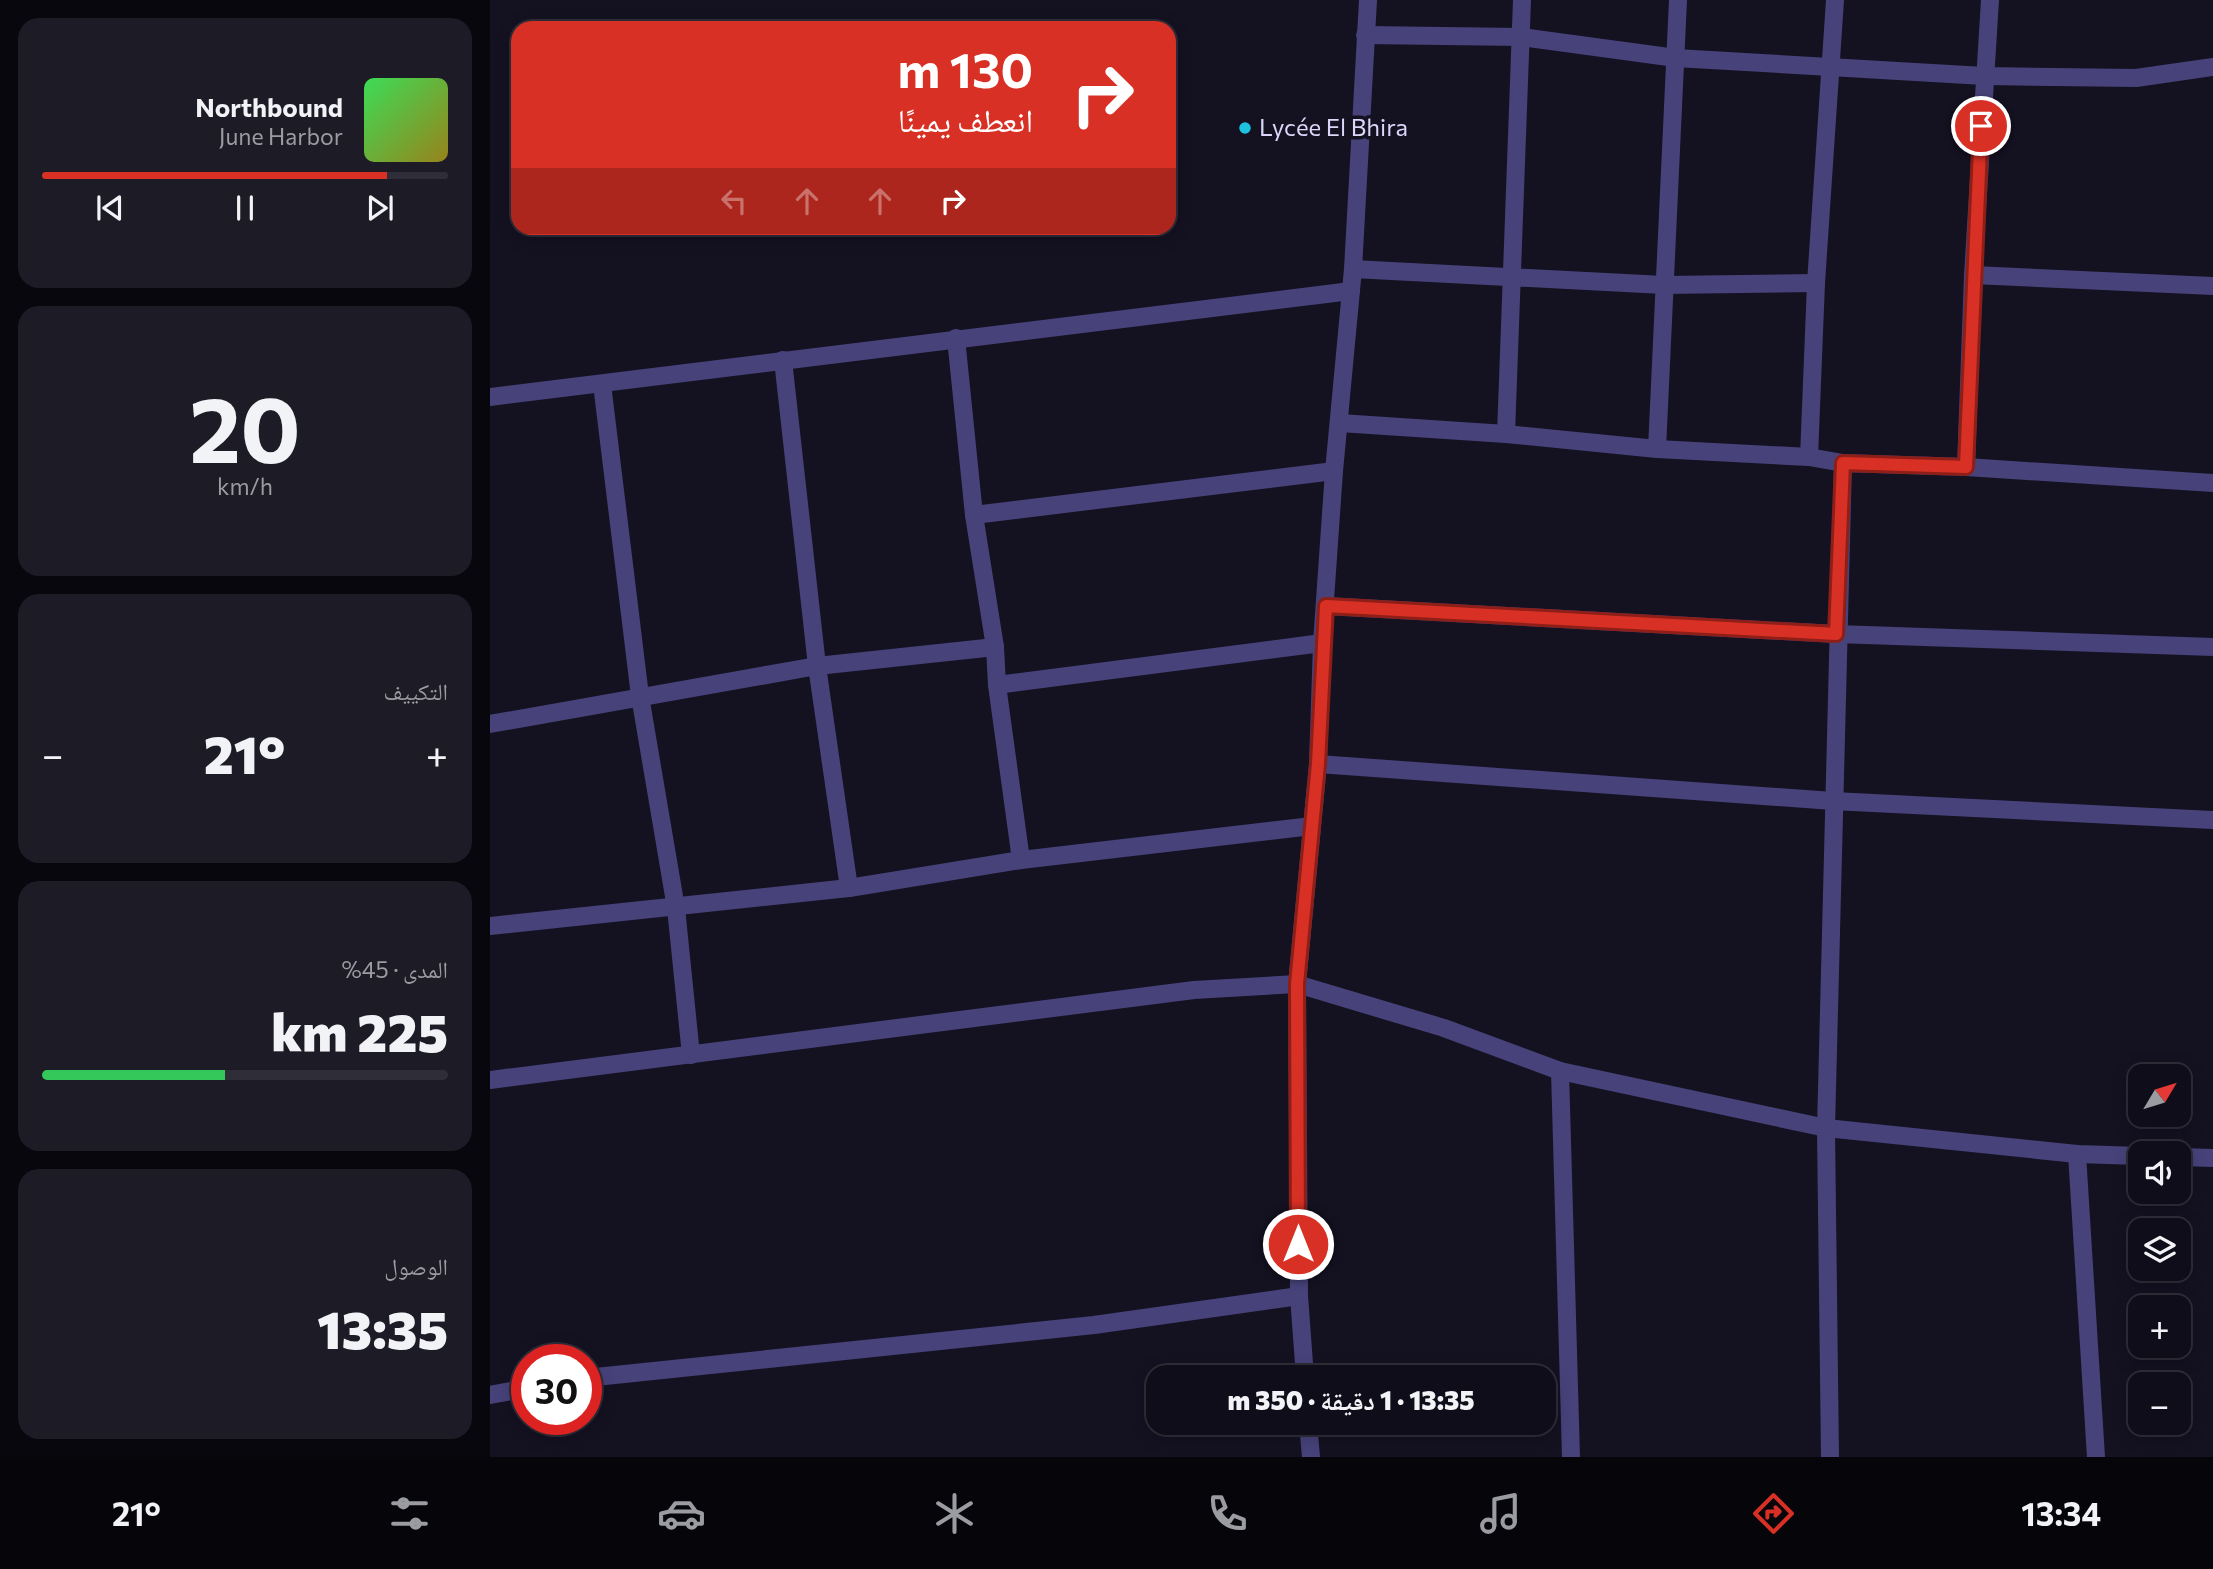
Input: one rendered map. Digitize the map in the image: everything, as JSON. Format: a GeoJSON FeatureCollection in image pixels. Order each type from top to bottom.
{"type":"FeatureCollection","features":[{"type":"Feature","properties":{"kind":"street"},"geometry":{"type":"LineString","coordinates":[[1304,1365],[1299,1296],[1297,984],[1318,764],[1322,643],[1334,471],[1353,269],[1368,0]]}},
{"type":"Feature","properties":{"kind":"street"},"geometry":{"type":"LineString","coordinates":[[1506,434],[1522,0]]}},
{"type":"Feature","properties":{"kind":"street"},"geometry":{"type":"LineString","coordinates":[[1657,449],[1678,0]]}},
{"type":"Feature","properties":{"kind":"street"},"geometry":{"type":"LineString","coordinates":[[1809,457],[1816,283],[1835,0]]}},
{"type":"Feature","properties":{"kind":"street"},"geometry":{"type":"LineString","coordinates":[[1966,467],[1973,275],[1990,0]]}},
{"type":"Feature","properties":{"kind":"street"},"geometry":{"type":"LineString","coordinates":[[1365,35],[1521,37],[1676,58],[1984,76],[2136,78],[2213,67]]}},
{"type":"Feature","properties":{"kind":"street"},"geometry":{"type":"LineString","coordinates":[[1353,269],[1664,285],[1816,283]]}},
{"type":"Feature","properties":{"kind":"street"},"geometry":{"type":"LineString","coordinates":[[1973,275],[2213,286]]}},
{"type":"Feature","properties":{"kind":"street"},"geometry":{"type":"LineString","coordinates":[[490,397],[1351,291]]}},
{"type":"Feature","properties":{"kind":"street"},"geometry":{"type":"LineString","coordinates":[[957,338],[974,515],[995,647],[997,685],[1021,860]]}},
{"type":"Feature","properties":{"kind":"street"},"geometry":{"type":"LineString","coordinates":[[783,360],[817,666],[849,888]]}},
{"type":"Feature","properties":{"kind":"street"},"geometry":{"type":"LineString","coordinates":[[602,384],[640,696],[677,908],[691,1055]]}},
{"type":"Feature","properties":{"kind":"street"},"geometry":{"type":"LineString","coordinates":[[1340,423],[1506,434],[1657,449],[1809,457],[1843,463],[1966,467],[2213,483]]}},
{"type":"Feature","properties":{"kind":"street"},"geometry":{"type":"LineString","coordinates":[[1830,1457],[1826,1128],[1836,634],[1843,463]]}},
{"type":"Feature","properties":{"kind":"street"},"geometry":{"type":"LineString","coordinates":[[974,515],[1334,471]]}},
{"type":"Feature","properties":{"kind":"street"},"geometry":{"type":"LineString","coordinates":[[1326,606],[1836,634],[2213,647]]}},
{"type":"Feature","properties":{"kind":"street"},"geometry":{"type":"LineString","coordinates":[[997,685],[1322,643]]}},
{"type":"Feature","properties":{"kind":"street"},"geometry":{"type":"LineString","coordinates":[[490,724],[817,666],[995,647]]}},
{"type":"Feature","properties":{"kind":"street"},"geometry":{"type":"LineString","coordinates":[[1318,764],[1833,801],[2213,820]]}},
{"type":"Feature","properties":{"kind":"street"},"geometry":{"type":"LineString","coordinates":[[490,926],[849,888],[1021,860],[1312,825]]}},
{"type":"Feature","properties":{"kind":"street"},"geometry":{"type":"LineString","coordinates":[[490,1080],[1194,990],[1297,984],[1444,1028],[1560,1070],[1826,1128],[2077,1154],[2128,1156]]}},
{"type":"Feature","properties":{"kind":"street"},"geometry":{"type":"LineString","coordinates":[[1560,1070],[1572,1457]]}},
{"type":"Feature","properties":{"kind":"street"},"geometry":{"type":"LineString","coordinates":[[2077,1154],[2096,1457]]}},
{"type":"Feature","properties":{"kind":"street"},"geometry":{"type":"LineString","coordinates":[[2191,1157],[2213,1158]]}},
{"type":"Feature","properties":{"kind":"street"},"geometry":{"type":"LineString","coordinates":[[602,1376],[1094,1325],[1299,1296]]}},
{"type":"Feature","properties":{"kind":"street"},"geometry":{"type":"LineString","coordinates":[[490,1395],[511,1391]]}},
{"type":"Feature","properties":{"kind":"street"},"geometry":{"type":"LineString","coordinates":[[1309,1435],[1311,1457]]}},
{"type":"Feature","properties":{"kind":"place","name":"Lycée El Bhira"},"geometry":{"type":"Point","coordinates":[1245,128]}},
{"type":"Feature","properties":{"kind":"route"},"geometry":{"type":"LineString","coordinates":[[1298,1244],[1297,984],[1318,764],[1322,643],[1326,606],[1836,634],[1843,463],[1966,467],[1981,126]]}}]}
